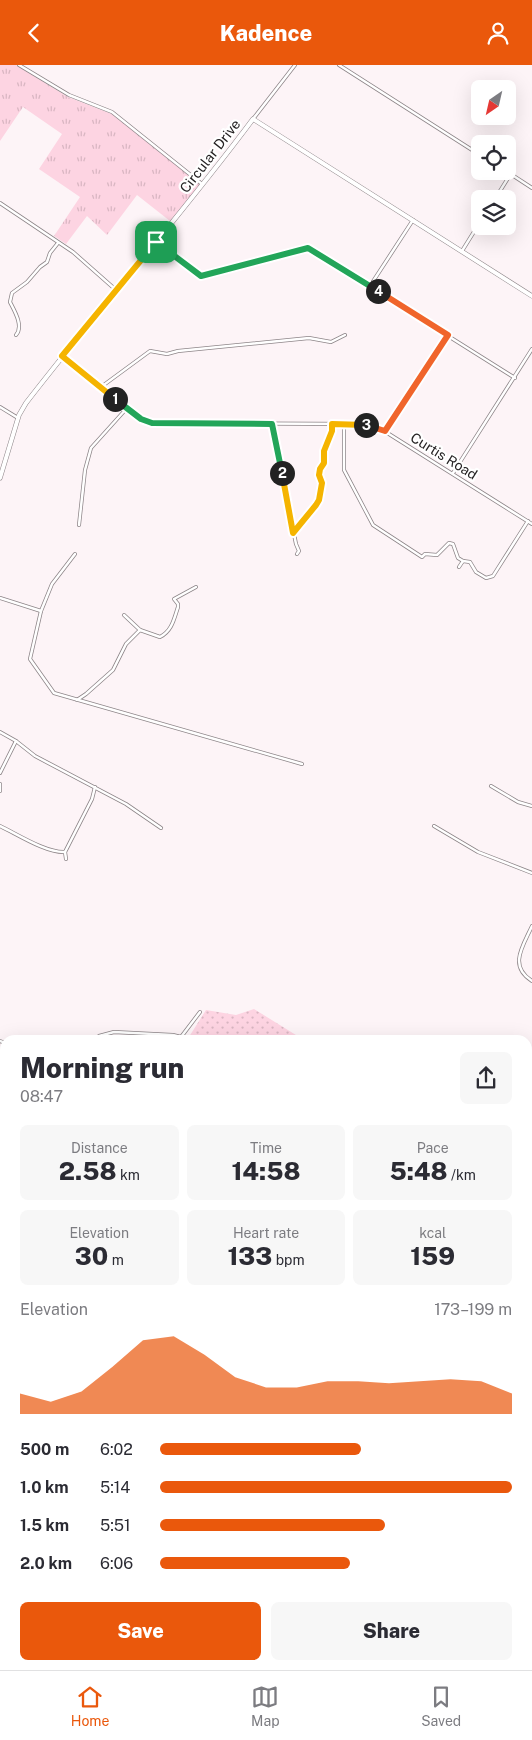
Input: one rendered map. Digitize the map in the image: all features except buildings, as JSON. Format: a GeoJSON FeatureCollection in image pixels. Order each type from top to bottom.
{"type":"FeatureCollection","features":[{"type":"Feature","properties":{"kind":"street"},"geometry":{"type":"LineString","coordinates":[[19,65],[68,95],[112,113],[203,185]]}},
{"type":"Feature","properties":{"kind":"street"},"geometry":{"type":"LineString","coordinates":[[253,119],[295,65]]}},
{"type":"Feature","properties":{"kind":"street"},"geometry":{"type":"LineString","coordinates":[[339,65],[471,149]]}},
{"type":"Feature","properties":{"kind":"street","name":"Circular Drive"},"geometry":{"type":"LineString","coordinates":[[0,478],[18,418],[26,403],[62,356],[203,185],[253,119],[532,296]]}},
{"type":"Feature","properties":{"kind":"street"},"geometry":{"type":"LineString","coordinates":[[516,178],[532,188]]}},
{"type":"Feature","properties":{"kind":"street"},"geometry":{"type":"LineString","coordinates":[[0,203],[73,252],[116,290]]}},
{"type":"Feature","properties":{"kind":"street"},"geometry":{"type":"LineString","coordinates":[[370,286],[413,220]]}},
{"type":"Feature","properties":{"kind":"street"},"geometry":{"type":"LineString","coordinates":[[462,251],[472,235]]}},
{"type":"Feature","properties":{"kind":"street"},"geometry":{"type":"LineString","coordinates":[[156,242],[201,276],[308,248],[514,378]]}},
{"type":"Feature","properties":{"kind":"street"},"geometry":{"type":"LineString","coordinates":[[16,335],[20,331],[20,327],[16,319],[16,310],[10,302],[12,293],[27,283],[40,267],[47,262],[50,253],[58,243]]}},
{"type":"Feature","properties":{"kind":"street"},"geometry":{"type":"LineString","coordinates":[[101,387],[150,351],[167,354],[178,351],[309,338],[331,342],[345,335]]}},
{"type":"Feature","properties":{"kind":"street"},"geometry":{"type":"LineString","coordinates":[[385,431],[448,335]]}},
{"type":"Feature","properties":{"kind":"street"},"geometry":{"type":"LineString","coordinates":[[453,473],[532,349]]}},
{"type":"Feature","properties":{"kind":"street","name":"Curtis Road"},"geometry":{"type":"LineString","coordinates":[[62,356],[141,419],[152,423],[364,424],[385,431],[532,524]]}},
{"type":"Feature","properties":{"kind":"street"},"geometry":{"type":"LineString","coordinates":[[0,407],[18,418]]}},
{"type":"Feature","properties":{"kind":"street"},"geometry":{"type":"LineString","coordinates":[[79,525],[85,470],[90,448],[127,408]]}},
{"type":"Feature","properties":{"kind":"street"},"geometry":{"type":"LineString","coordinates":[[272,424],[293,533],[299,551],[297,554]]}},
{"type":"Feature","properties":{"kind":"street"},"geometry":{"type":"LineString","coordinates":[[293,533],[319,500],[322,483],[319,475],[320,469],[324,463],[324,451],[332,431],[332,424]]}},
{"type":"Feature","properties":{"kind":"street"},"geometry":{"type":"LineString","coordinates":[[344,424],[344,470],[373,525],[422,557],[425,554],[436,555],[446,544],[454,544],[458,558],[470,562],[476,572],[486,578],[490,578],[528,521]]}},
{"type":"Feature","properties":{"kind":"street"},"geometry":{"type":"LineString","coordinates":[[75,554],[52,584],[41,611],[30,659],[54,693],[302,764]]}},
{"type":"Feature","properties":{"kind":"street"},"geometry":{"type":"LineString","coordinates":[[458,567],[463,561]]}},
{"type":"Feature","properties":{"kind":"street"},"geometry":{"type":"LineString","coordinates":[[124,615],[140,630],[160,637],[166,634],[171,627],[178,607],[174,599],[196,587]]}},
{"type":"Feature","properties":{"kind":"street"},"geometry":{"type":"LineString","coordinates":[[0,598],[41,611]]}},
{"type":"Feature","properties":{"kind":"street"},"geometry":{"type":"LineString","coordinates":[[77,699],[86,694],[113,670],[126,644],[140,630]]}},
{"type":"Feature","properties":{"kind":"street"},"geometry":{"type":"LineString","coordinates":[[0,732],[16,741],[35,756],[126,804],[161,828]]}},
{"type":"Feature","properties":{"kind":"street"},"geometry":{"type":"LineString","coordinates":[[0,773],[16,741]]}},
{"type":"Feature","properties":{"kind":"street"},"geometry":{"type":"LineString","coordinates":[[0,784],[0,791]]}},
{"type":"Feature","properties":{"kind":"street"},"geometry":{"type":"LineString","coordinates":[[491,786],[518,802],[532,806]]}},
{"type":"Feature","properties":{"kind":"street"},"geometry":{"type":"LineString","coordinates":[[66,859],[65,852],[92,799],[95,787]]}},
{"type":"Feature","properties":{"kind":"street"},"geometry":{"type":"LineString","coordinates":[[0,825],[49,849],[65,852]]}},
{"type":"Feature","properties":{"kind":"street"},"geometry":{"type":"LineString","coordinates":[[434,825],[478,852],[532,873]]}},
{"type":"Feature","properties":{"kind":"street"},"geometry":{"type":"LineString","coordinates":[[532,926],[518,961],[522,973],[532,981]]}},
{"type":"Feature","properties":{"kind":"street"},"geometry":{"type":"LineString","coordinates":[[183,1035],[200,1012]]}},
{"type":"Feature","properties":{"kind":"street"},"geometry":{"type":"LineString","coordinates":[[103,1035],[114,1032],[173,1035]]}},
{"type":"Feature","properties":{"kind":"green space"},"geometry":{"type":"Polygon","coordinates":[[[0,65],[16,65],[68,97],[112,114],[199,183],[199,187],[170,221],[137,195],[107,235],[87,216],[66,244],[54,236],[80,197],[39,169],[62,134],[23,107],[0,141],[0,65]]]}},
{"type":"Feature","properties":{"kind":"green space"},"geometry":{"type":"Polygon","coordinates":[[[254,1009],[296,1035],[190,1035],[206,1010],[236,1015],[254,1009]]]}},
{"type":"Feature","properties":{"kind":"route"},"geometry":{"type":"LineString","coordinates":[[156,242],[201,276],[308,248],[448,335],[385,431],[364,424],[332,424],[332,431],[324,451],[324,463],[320,469],[319,475],[322,483],[319,500],[293,533],[272,424],[152,423],[141,419],[62,356],[156,242]]}}]}
